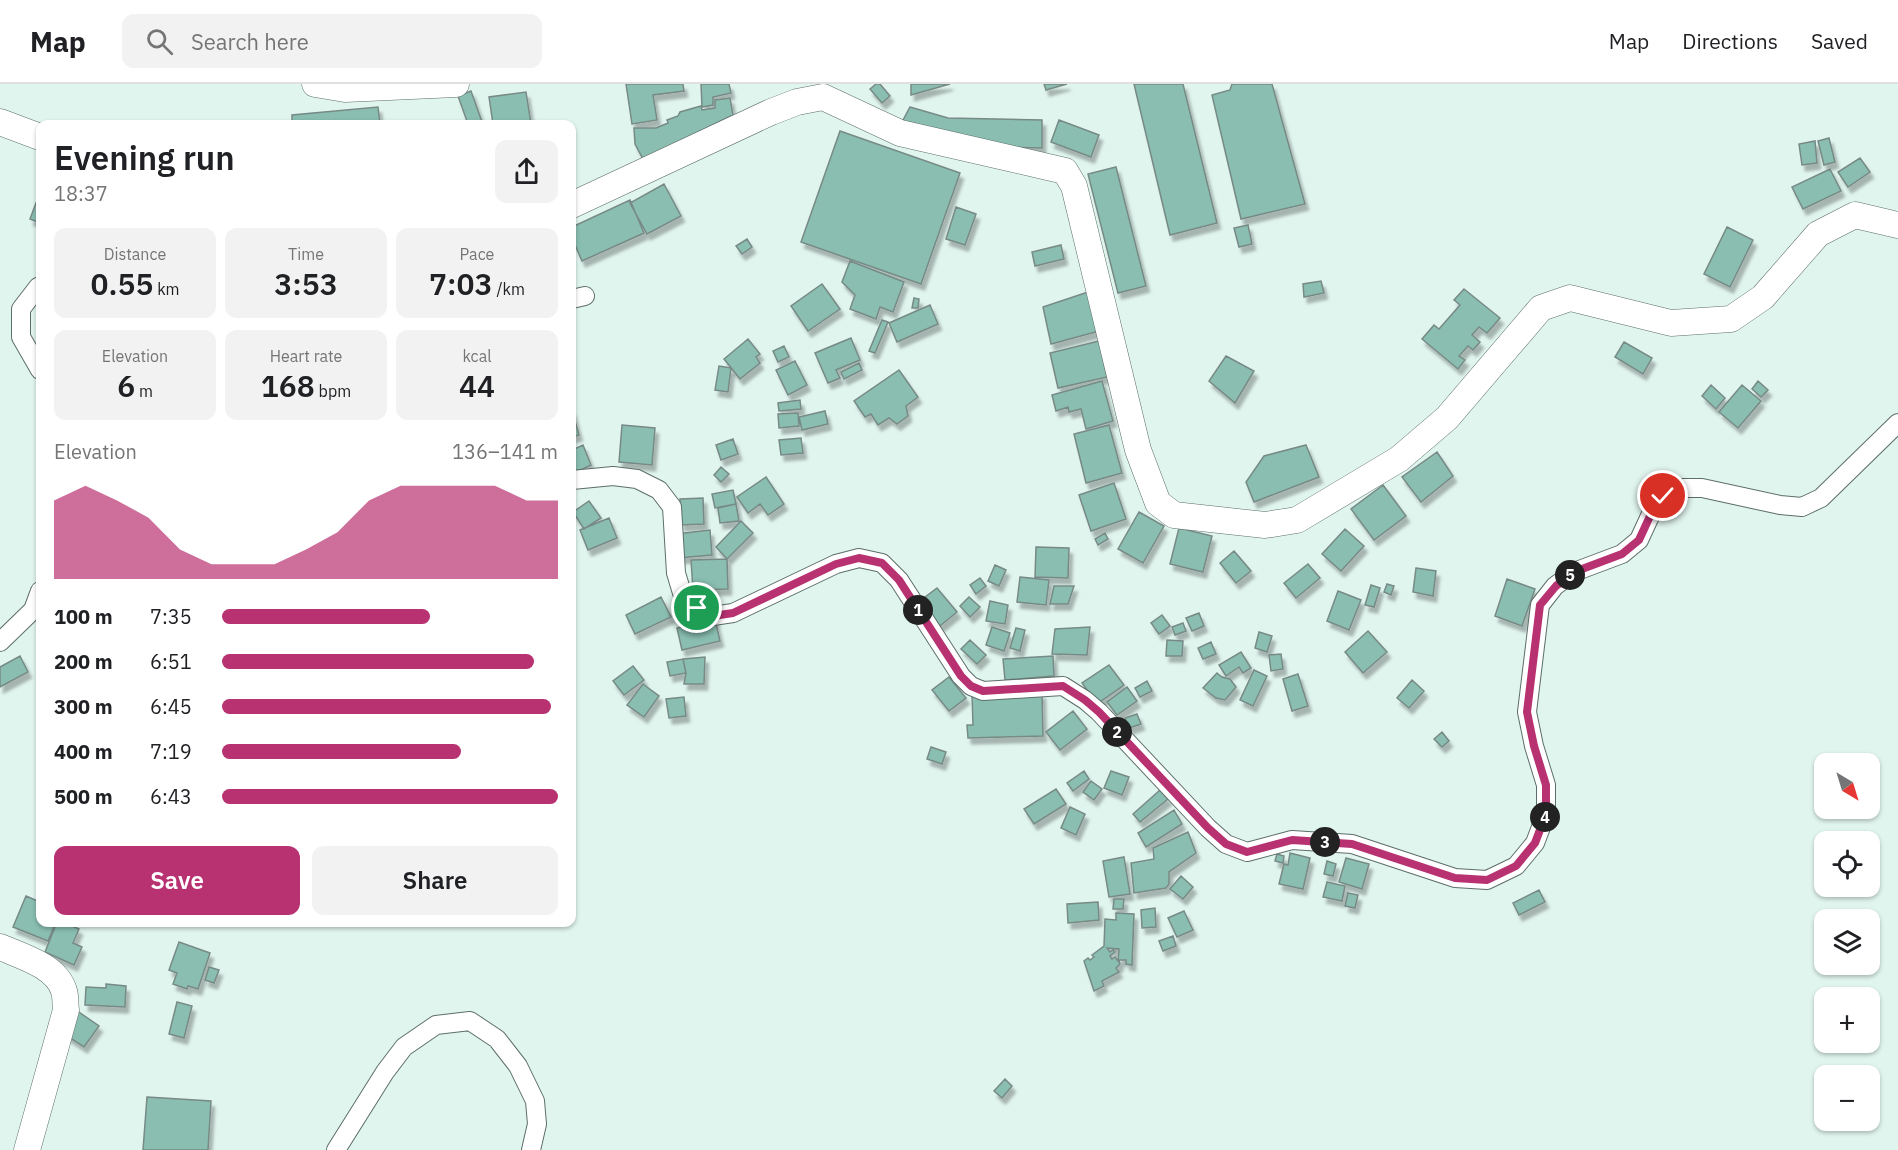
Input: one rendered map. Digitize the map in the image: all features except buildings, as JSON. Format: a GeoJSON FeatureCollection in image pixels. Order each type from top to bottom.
{"type":"FeatureCollection","features":[{"type":"Feature","properties":{"kind":"street"},"geometry":{"type":"LineString","coordinates":[[315,84],[345,89],[456,84]]}},
{"type":"Feature","properties":{"kind":"street"},"geometry":{"type":"LineString","coordinates":[[842,84],[869,119]]}},
{"type":"Feature","properties":{"kind":"street"},"geometry":{"type":"LineString","coordinates":[[576,203],[796,102],[823,97],[900,133],[1065,171],[1074,186],[1138,450],[1158,504],[1174,515],[1265,525],[1297,520],[1399,459],[1447,418],[1541,308],[1570,298],[1671,323],[1731,319],[1764,297],[1818,234],[1856,215],[1898,225]]}},
{"type":"Feature","properties":{"kind":"street"},"geometry":{"type":"LineString","coordinates":[[0,122],[36,136]]}},
{"type":"Feature","properties":{"kind":"street"},"geometry":{"type":"LineString","coordinates":[[36,290],[21,309],[21,337],[36,363]]}},
{"type":"Feature","properties":{"kind":"street"},"geometry":{"type":"LineString","coordinates":[[576,480],[613,476],[637,479],[659,490],[672,507],[676,573],[682,593],[697,608],[713,616],[733,613],[836,564],[859,558],[882,563],[899,580],[961,676],[971,686],[983,691],[1063,686],[1099,712],[1208,828],[1226,844],[1247,852],[1292,840],[1352,844],[1455,878],[1487,880],[1516,866],[1535,843],[1546,814],[1546,785],[1527,712],[1540,605],[1556,586],[1574,572],[1622,554],[1639,540],[1651,514],[1663,496],[1683,488],[1702,488],[1780,506],[1802,507],[1821,498],[1898,423]]}},
{"type":"Feature","properties":{"kind":"street"},"geometry":{"type":"LineString","coordinates":[[0,642],[33,610],[36,602]]}},
{"type":"Feature","properties":{"kind":"street"},"geometry":{"type":"LineString","coordinates":[[0,946],[39,964],[56,977],[64,991],[66,1010],[46,1089],[27,1150]]}},
{"type":"Feature","properties":{"kind":"street"},"geometry":{"type":"LineString","coordinates":[[336,1150],[385,1072],[404,1047],[436,1025],[470,1022],[497,1039],[518,1066],[535,1101],[537,1124],[531,1150]]}},
{"type":"Feature","properties":{"kind":"route"},"geometry":{"type":"LineString","coordinates":[[697,608],[713,616],[733,613],[836,564],[859,558],[882,563],[899,580],[961,676],[971,686],[983,691],[1063,686],[1099,712],[1208,828],[1226,844],[1247,852],[1292,840],[1352,844],[1455,878],[1487,880],[1516,866],[1535,843],[1546,814],[1546,785],[1527,712],[1540,605],[1556,586],[1574,572],[1622,554],[1639,540],[1651,514],[1663,496]]}}]}
